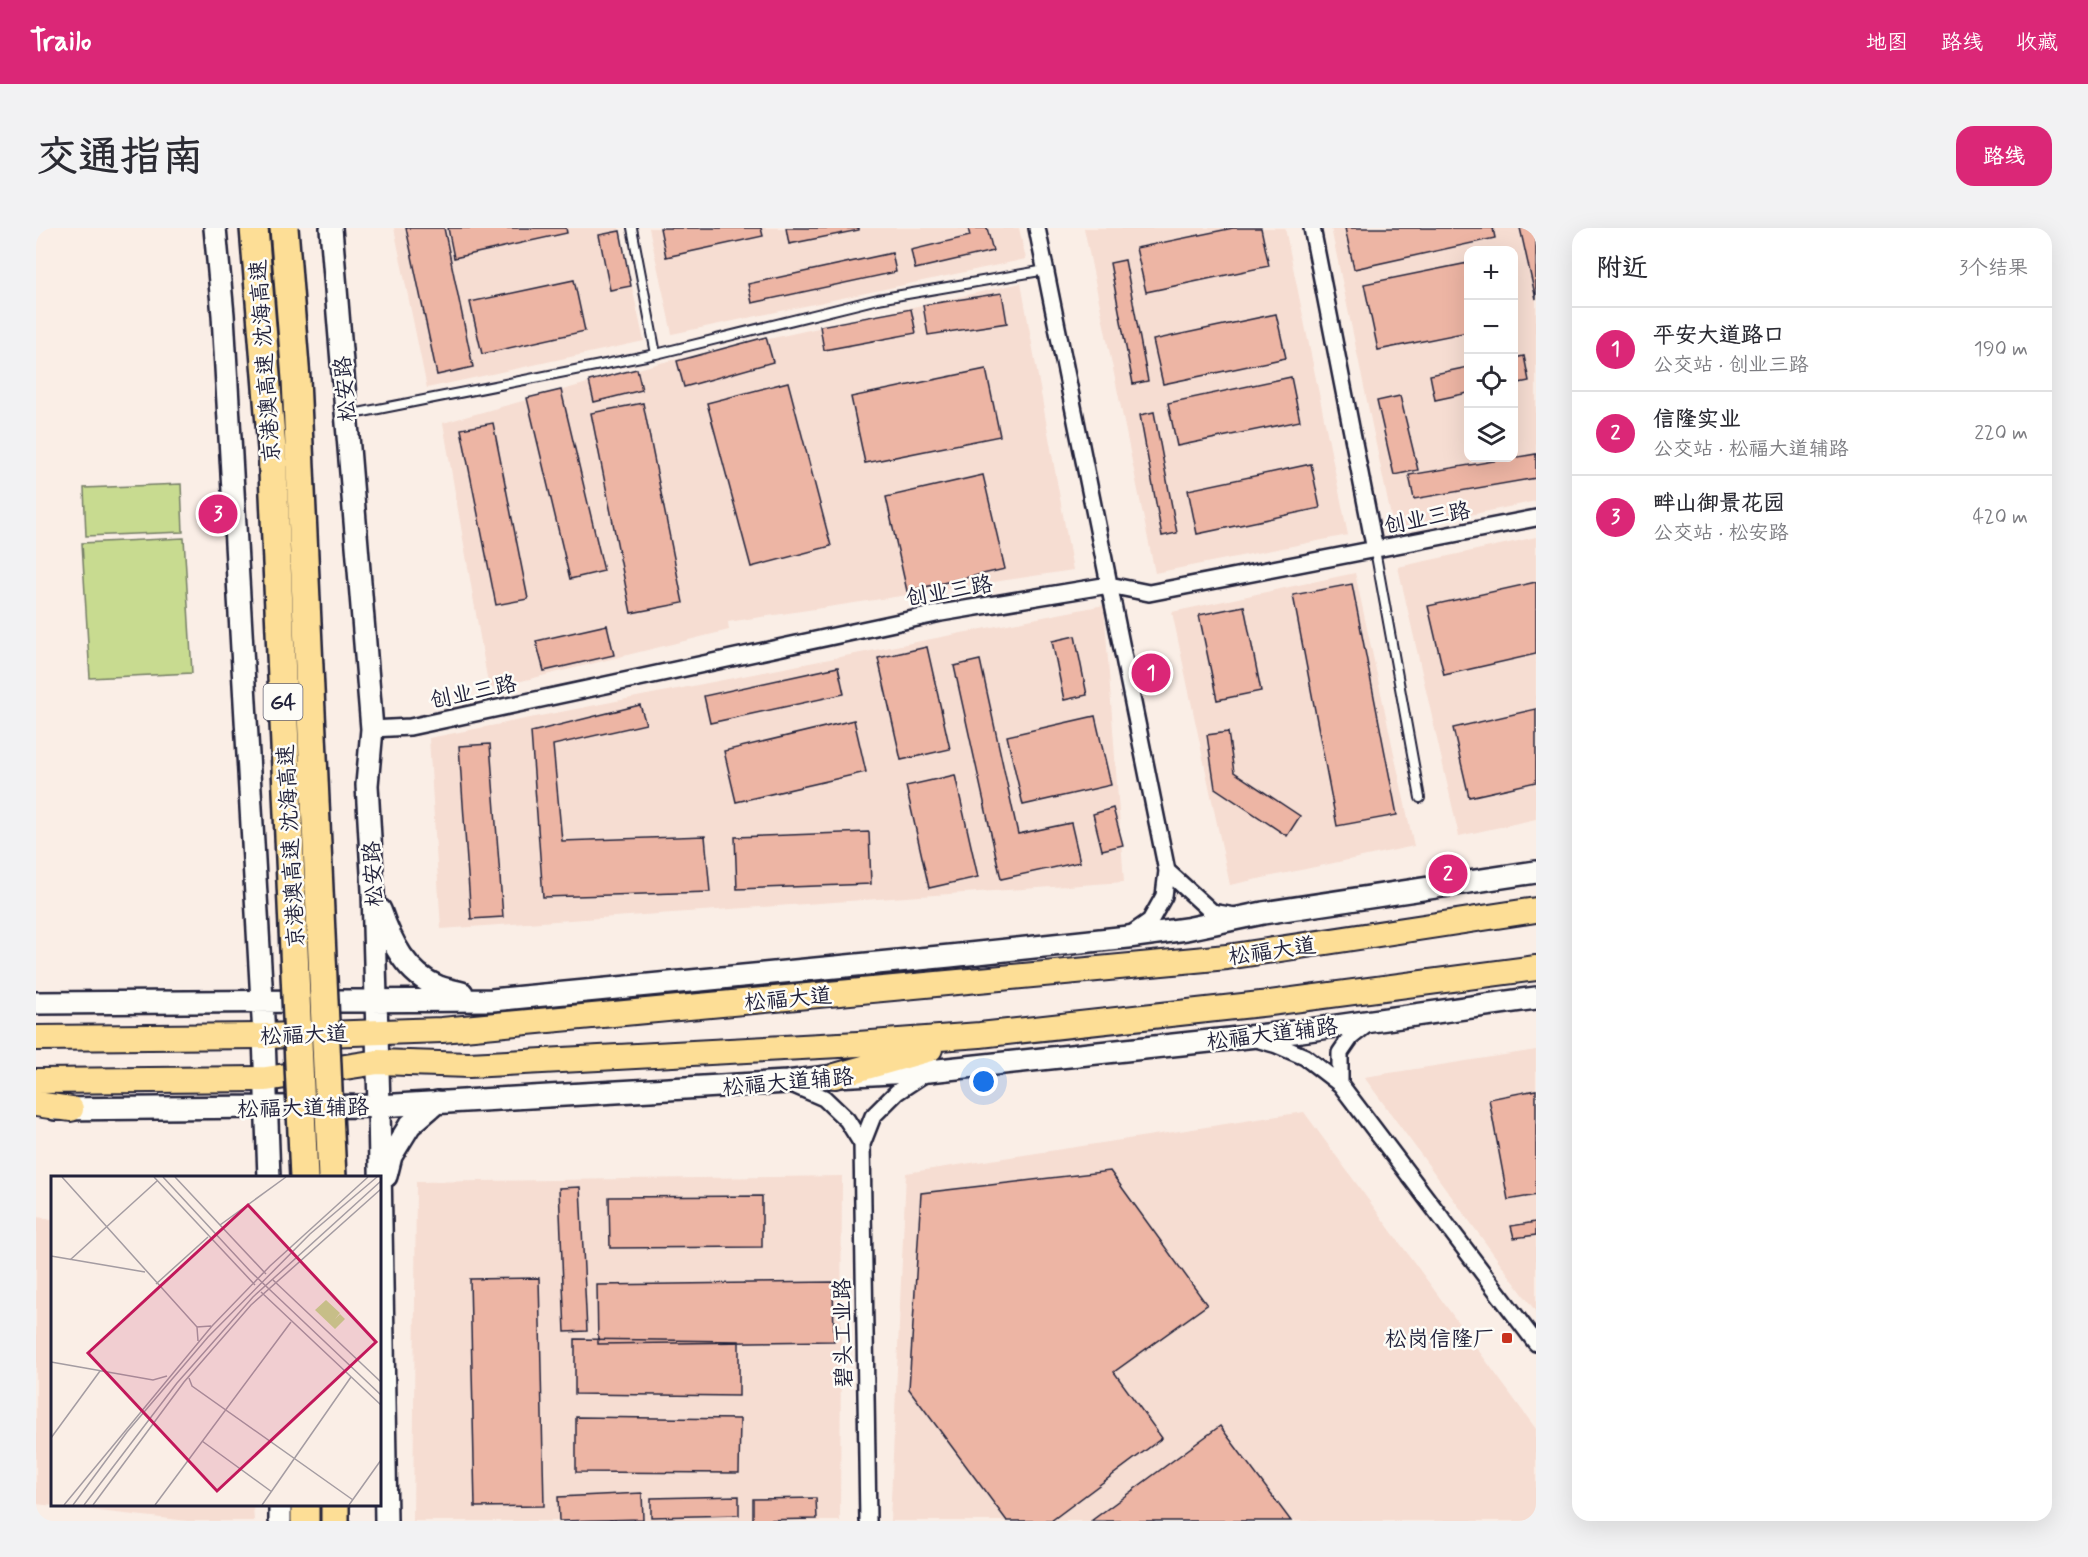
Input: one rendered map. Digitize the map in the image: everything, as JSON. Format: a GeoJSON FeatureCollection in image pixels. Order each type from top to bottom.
{"type":"FeatureCollection","features":[{"type":"Feature","properties":{"kind":"highway","name":"京港澳高速 沈海高速"},"geometry":{"type":"LineString","coordinates":[[254,228],[272,449],[304,1176]]}},
{"type":"Feature","properties":{"kind":"highway","name":"京港澳高速 沈海高速"},"geometry":{"type":"LineString","coordinates":[[284,228],[296,379],[332,1176]]}},
{"type":"Feature","properties":{"kind":"main road"},"geometry":{"type":"LineString","coordinates":[[216,228],[223,315],[264,1036],[268,1176]]}},
{"type":"Feature","properties":{"kind":"main road","name":"松安路"},"geometry":{"type":"LineString","coordinates":[[331,228],[372,729],[367,785],[373,891],[382,1197],[386,1521]]}},
{"type":"Feature","properties":{"kind":"main road"},"geometry":{"type":"LineString","coordinates":[[36,1003],[492,1000],[950,956],[1186,930],[1242,918],[1536,872]]}},
{"type":"Feature","properties":{"kind":"main road"},"geometry":{"type":"LineString","coordinates":[[373,891],[388,935],[408,967],[438,987],[492,1000]]}},
{"type":"Feature","properties":{"kind":"main road","name":"松福大道"},"geometry":{"type":"LineString","coordinates":[[36,1038],[264,1036],[442,1030],[1227,957],[1536,910]]}},
{"type":"Feature","properties":{"kind":"main road"},"geometry":{"type":"LineString","coordinates":[[671,1009],[950,956]]}},
{"type":"Feature","properties":{"kind":"main road","name":"松福大道"},"geometry":{"type":"LineString","coordinates":[[36,1081],[266,1079],[378,1062],[470,1065],[858,1044],[980,1035],[1270,1003],[1536,968]]}},
{"type":"Feature","properties":{"kind":"main road"},"geometry":{"type":"LineString","coordinates":[[639,985],[881,990]]}},
{"type":"Feature","properties":{"kind":"main road","name":"松福大道辅路"},"geometry":{"type":"LineString","coordinates":[[71,1109],[379,1106],[787,1082],[835,1076],[929,1071],[1248,1037],[1536,998]]}},
{"type":"Feature","properties":{"kind":"main road"},"geometry":{"type":"LineString","coordinates":[[835,1076],[980,1035]]}},
{"type":"Feature","properties":{"kind":"main road"},"geometry":{"type":"LineString","coordinates":[[382,1197],[391,1156],[410,1125],[437,1102]]}},
{"type":"Feature","properties":{"kind":"main road"},"geometry":{"type":"LineString","coordinates":[[36,1107],[71,1109]]}},
{"type":"Feature","properties":{"kind":"street"},"geometry":{"type":"LineString","coordinates":[[1037,228],[1167,871],[1164,896],[1150,921],[1128,937]]}},
{"type":"Feature","properties":{"kind":"street"},"geometry":{"type":"LineString","coordinates":[[1312,228],[1375,550]]}},
{"type":"Feature","properties":{"kind":"street","name":"创业三路"},"geometry":{"type":"LineString","coordinates":[[372,729],[410,727],[941,613],[1109,585],[1149,593],[1536,518]]}},
{"type":"Feature","properties":{"kind":"street"},"geometry":{"type":"LineString","coordinates":[[1167,871],[1212,912],[1242,918]]}},
{"type":"Feature","properties":{"kind":"street"},"geometry":{"type":"LineString","coordinates":[[1340,1084],[1340,1053],[1351,1037],[1371,1021]]}},
{"type":"Feature","properties":{"kind":"street"},"geometry":{"type":"LineString","coordinates":[[1248,1037],[1277,1045],[1305,1057],[1340,1084],[1536,1343]]}},
{"type":"Feature","properties":{"kind":"street"},"geometry":{"type":"LineString","coordinates":[[862,1144],[873,1116],[897,1092],[929,1071]]}},
{"type":"Feature","properties":{"kind":"street"},"geometry":{"type":"LineString","coordinates":[[787,1082],[824,1098],[847,1120],[862,1144]]}},
{"type":"Feature","properties":{"kind":"street","name":"碧头工业路"},"geometry":{"type":"LineString","coordinates":[[862,1144],[868,1521]]}},
{"type":"Feature","properties":{"kind":"lane"},"geometry":{"type":"LineString","coordinates":[[632,228],[656,354]]}},
{"type":"Feature","properties":{"kind":"lane"},"geometry":{"type":"LineString","coordinates":[[346,415],[656,354],[878,299],[1046,270]]}},
{"type":"Feature","properties":{"kind":"lane"},"geometry":{"type":"LineString","coordinates":[[1375,550],[1420,798]]}},
{"type":"Feature","properties":{"kind":"shaded area"},"geometry":{"type":"Polygon","coordinates":[[[394,228],[619,228],[644,341],[427,388],[394,228]]]}},
{"type":"Feature","properties":{"kind":"shaded area"},"geometry":{"type":"Polygon","coordinates":[[[649,228],[1019,228],[1026,259],[672,334],[649,228]]]}},
{"type":"Feature","properties":{"kind":"shaded area"},"geometry":{"type":"Polygon","coordinates":[[[1084,228],[1285,228],[1348,535],[1155,573],[1084,228]]]}},
{"type":"Feature","properties":{"kind":"shaded area"},"geometry":{"type":"Polygon","coordinates":[[[1331,228],[1536,228],[1536,501],[1394,531],[1331,228]]]}},
{"type":"Feature","properties":{"kind":"shaded area"},"geometry":{"type":"Polygon","coordinates":[[[1021,283],[1073,570],[728,622],[729,630],[489,689],[443,423],[660,363],[1021,283]]]}},
{"type":"Feature","properties":{"kind":"shaded area"},"geometry":{"type":"Polygon","coordinates":[[[1536,537],[1536,819],[1459,836],[1398,567],[1536,537]]]}},
{"type":"Feature","properties":{"kind":"shaded area"},"geometry":{"type":"Polygon","coordinates":[[[1355,573],[1414,846],[1230,885],[1172,612],[1355,573]]]}},
{"type":"Feature","properties":{"kind":"shaded area"},"geometry":{"type":"Polygon","coordinates":[[[1104,605],[1124,882],[441,929],[429,738],[1104,605]]]}},
{"type":"Feature","properties":{"kind":"shaded area"},"geometry":{"type":"Polygon","coordinates":[[[1536,1050],[1536,1312],[1364,1077],[1536,1050]]]}},
{"type":"Feature","properties":{"kind":"shaded area"},"geometry":{"type":"Polygon","coordinates":[[[1304,1112],[1536,1429],[1536,1521],[890,1521],[906,1173],[1304,1112]]]}},
{"type":"Feature","properties":{"kind":"shaded area"},"geometry":{"type":"Polygon","coordinates":[[[842,1176],[840,1521],[413,1521],[416,1182],[842,1176]]]}},
{"type":"Feature","properties":{"kind":"shaded area"},"geometry":{"type":"Polygon","coordinates":[[[36,1217],[51,1219],[51,1506],[36,1504],[36,1217]]]}},
{"type":"Feature","properties":{"kind":"shaded area"},"geometry":{"type":"Polygon","coordinates":[[[54,1506],[253,1506],[254,1521],[188,1521],[54,1506]]]}},
{"type":"Feature","properties":{"kind":"green space"},"geometry":{"type":"Polygon","coordinates":[[[181,484],[183,532],[86,536],[84,488],[181,484]]]}},
{"type":"Feature","properties":{"kind":"green space"},"geometry":{"type":"Polygon","coordinates":[[[184,538],[192,673],[90,678],[82,543],[184,538]]]}},
{"type":"Feature","properties":{"kind":"building"},"geometry":{"type":"Polygon","coordinates":[[[406,228],[444,228],[473,367],[437,375],[406,228]]]}},
{"type":"Feature","properties":{"kind":"building"},"geometry":{"type":"Polygon","coordinates":[[[448,228],[566,228],[567,233],[454,258],[448,228]]]}},
{"type":"Feature","properties":{"kind":"building"},"geometry":{"type":"Polygon","coordinates":[[[660,228],[761,228],[763,236],[666,257],[660,228]]]}},
{"type":"Feature","properties":{"kind":"building"},"geometry":{"type":"Polygon","coordinates":[[[786,228],[859,228],[859,230],[789,244],[786,228]]]}},
{"type":"Feature","properties":{"kind":"building"},"geometry":{"type":"Polygon","coordinates":[[[968,228],[987,228],[993,251],[915,269],[911,250],[970,236],[968,228]]]}},
{"type":"Feature","properties":{"kind":"building"},"geometry":{"type":"Polygon","coordinates":[[[1233,228],[1261,228],[1269,266],[1146,292],[1136,248],[1233,228]]]}},
{"type":"Feature","properties":{"kind":"building"},"geometry":{"type":"Polygon","coordinates":[[[1345,228],[1493,228],[1495,238],[1354,269],[1345,228]]]}},
{"type":"Feature","properties":{"kind":"building"},"geometry":{"type":"Polygon","coordinates":[[[1520,228],[1536,228],[1536,299],[1520,228]]]}},
{"type":"Feature","properties":{"kind":"building"},"geometry":{"type":"Polygon","coordinates":[[[620,231],[631,286],[610,290],[599,235],[620,231]]]}},
{"type":"Feature","properties":{"kind":"building"},"geometry":{"type":"Polygon","coordinates":[[[892,253],[896,272],[752,303],[748,284],[892,253]]]}},
{"type":"Feature","properties":{"kind":"building"},"geometry":{"type":"Polygon","coordinates":[[[1125,260],[1148,381],[1133,384],[1110,263],[1125,260]]]}},
{"type":"Feature","properties":{"kind":"building"},"geometry":{"type":"Polygon","coordinates":[[[1464,264],[1464,333],[1378,350],[1364,284],[1464,264]]]}},
{"type":"Feature","properties":{"kind":"building"},"geometry":{"type":"Polygon","coordinates":[[[574,280],[585,331],[482,354],[470,302],[574,280]]]}},
{"type":"Feature","properties":{"kind":"building"},"geometry":{"type":"Polygon","coordinates":[[[1002,293],[1007,323],[928,335],[923,305],[1002,293]]]}},
{"type":"Feature","properties":{"kind":"building"},"geometry":{"type":"Polygon","coordinates":[[[911,309],[916,333],[824,350],[820,326],[911,309]]]}},
{"type":"Feature","properties":{"kind":"building"},"geometry":{"type":"Polygon","coordinates":[[[1276,314],[1286,358],[1163,384],[1153,340],[1276,314]]]}},
{"type":"Feature","properties":{"kind":"building"},"geometry":{"type":"Polygon","coordinates":[[[766,337],[773,362],[684,387],[677,361],[766,337]]]}},
{"type":"Feature","properties":{"kind":"building"},"geometry":{"type":"Polygon","coordinates":[[[1524,356],[1529,381],[1518,383],[1518,357],[1524,356]]]}},
{"type":"Feature","properties":{"kind":"building"},"geometry":{"type":"Polygon","coordinates":[[[1464,368],[1464,394],[1435,400],[1430,375],[1464,368]]]}},
{"type":"Feature","properties":{"kind":"building"},"geometry":{"type":"Polygon","coordinates":[[[637,369],[642,390],[594,402],[589,381],[637,369]]]}},
{"type":"Feature","properties":{"kind":"building"},"geometry":{"type":"Polygon","coordinates":[[[986,369],[1000,436],[865,463],[851,397],[986,369]]]}},
{"type":"Feature","properties":{"kind":"building"},"geometry":{"type":"Polygon","coordinates":[[[1291,377],[1300,421],[1177,446],[1168,403],[1291,377]]]}},
{"type":"Feature","properties":{"kind":"building"},"geometry":{"type":"Polygon","coordinates":[[[788,382],[831,546],[751,567],[707,403],[788,382]]]}},
{"type":"Feature","properties":{"kind":"building"},"geometry":{"type":"Polygon","coordinates":[[[561,390],[604,571],[570,579],[527,398],[561,390]]]}},
{"type":"Feature","properties":{"kind":"building"},"geometry":{"type":"Polygon","coordinates":[[[1400,396],[1418,470],[1394,475],[1377,401],[1400,396]]]}},
{"type":"Feature","properties":{"kind":"building"},"geometry":{"type":"Polygon","coordinates":[[[643,403],[683,603],[631,613],[591,413],[643,403]]]}},
{"type":"Feature","properties":{"kind":"building"},"geometry":{"type":"Polygon","coordinates":[[[1154,412],[1177,533],[1162,536],[1140,415],[1154,412]]]}},
{"type":"Feature","properties":{"kind":"building"},"geometry":{"type":"Polygon","coordinates":[[[493,423],[528,599],[496,605],[461,429],[493,423]]]}},
{"type":"Feature","properties":{"kind":"building"},"geometry":{"type":"Polygon","coordinates":[[[1536,454],[1536,478],[1414,499],[1409,475],[1488,462],[1518,462],[1518,457],[1536,454]]]}},
{"type":"Feature","properties":{"kind":"building"},"geometry":{"type":"Polygon","coordinates":[[[1311,464],[1320,508],[1197,534],[1188,490],[1311,464]]]}},
{"type":"Feature","properties":{"kind":"building"},"geometry":{"type":"Polygon","coordinates":[[[983,475],[1005,569],[907,591],[886,497],[983,475]]]}},
{"type":"Feature","properties":{"kind":"building"},"geometry":{"type":"Polygon","coordinates":[[[1536,582],[1536,654],[1444,675],[1428,606],[1536,582]]]}},
{"type":"Feature","properties":{"kind":"building"},"geometry":{"type":"Polygon","coordinates":[[[1352,584],[1397,815],[1337,826],[1293,595],[1352,584]]]}},
{"type":"Feature","properties":{"kind":"building"},"geometry":{"type":"Polygon","coordinates":[[[1244,606],[1261,691],[1217,700],[1199,615],[1244,606]]]}},
{"type":"Feature","properties":{"kind":"building"},"geometry":{"type":"Polygon","coordinates":[[[607,625],[614,655],[544,671],[536,641],[607,625]]]}},
{"type":"Feature","properties":{"kind":"building"},"geometry":{"type":"Polygon","coordinates":[[[1075,636],[1087,695],[1064,700],[1052,641],[1075,636]]]}},
{"type":"Feature","properties":{"kind":"building"},"geometry":{"type":"Polygon","coordinates":[[[927,647],[950,749],[901,760],[878,658],[927,647]]]}},
{"type":"Feature","properties":{"kind":"building"},"geometry":{"type":"Polygon","coordinates":[[[980,660],[1018,834],[1071,823],[1080,862],[1001,879],[954,666],[980,660]]]}},
{"type":"Feature","properties":{"kind":"building"},"geometry":{"type":"Polygon","coordinates":[[[838,667],[844,694],[710,723],[704,696],[838,667]]]}},
{"type":"Feature","properties":{"kind":"building"},"geometry":{"type":"Polygon","coordinates":[[[640,705],[646,724],[553,745],[562,841],[705,836],[710,892],[543,897],[531,732],[640,705]]]}},
{"type":"Feature","properties":{"kind":"building"},"geometry":{"type":"Polygon","coordinates":[[[1536,709],[1536,782],[1469,797],[1453,728],[1536,709]]]}},
{"type":"Feature","properties":{"kind":"building"},"geometry":{"type":"Polygon","coordinates":[[[1095,716],[1111,785],[1023,805],[1007,736],[1095,716]]]}},
{"type":"Feature","properties":{"kind":"building"},"geometry":{"type":"Polygon","coordinates":[[[854,720],[866,772],[736,802],[724,751],[854,720]]]}},
{"type":"Feature","properties":{"kind":"building"},"geometry":{"type":"Polygon","coordinates":[[[1228,732],[1234,772],[1300,816],[1287,836],[1215,788],[1207,735],[1228,732]]]}},
{"type":"Feature","properties":{"kind":"building"},"geometry":{"type":"Polygon","coordinates":[[[490,744],[503,917],[471,919],[459,746],[490,744]]]}},
{"type":"Feature","properties":{"kind":"building"},"geometry":{"type":"Polygon","coordinates":[[[955,775],[978,877],[929,888],[906,786],[955,775]]]}},
{"type":"Feature","properties":{"kind":"building"},"geometry":{"type":"Polygon","coordinates":[[[1113,808],[1123,845],[1102,850],[1093,814],[1113,808]]]}},
{"type":"Feature","properties":{"kind":"building"},"geometry":{"type":"Polygon","coordinates":[[[869,832],[871,884],[737,889],[735,837],[869,832]]]}},
{"type":"Feature","properties":{"kind":"building"},"geometry":{"type":"Polygon","coordinates":[[[1536,1090],[1536,1195],[1508,1200],[1489,1099],[1536,1090]]]}},
{"type":"Feature","properties":{"kind":"building"},"geometry":{"type":"Polygon","coordinates":[[[1110,1171],[1207,1305],[1114,1372],[1162,1438],[1051,1521],[1007,1521],[909,1389],[921,1193],[1110,1171]]]}},
{"type":"Feature","properties":{"kind":"building"},"geometry":{"type":"Polygon","coordinates":[[[580,1187],[587,1331],[565,1332],[559,1188],[580,1187]]]}},
{"type":"Feature","properties":{"kind":"building"},"geometry":{"type":"Polygon","coordinates":[[[762,1196],[762,1247],[610,1248],[609,1197],[762,1196]]]}},
{"type":"Feature","properties":{"kind":"building"},"geometry":{"type":"Polygon","coordinates":[[[1536,1222],[1536,1235],[1514,1238],[1511,1226],[1536,1222]]]}},
{"type":"Feature","properties":{"kind":"building"},"geometry":{"type":"Polygon","coordinates":[[[539,1278],[544,1506],[475,1507],[470,1279],[539,1278]]]}},
{"type":"Feature","properties":{"kind":"building"},"geometry":{"type":"Polygon","coordinates":[[[833,1282],[834,1341],[598,1344],[597,1285],[833,1282]]]}},
{"type":"Feature","properties":{"kind":"building"},"geometry":{"type":"Polygon","coordinates":[[[575,1339],[739,1341],[739,1396],[575,1394],[575,1339]]]}},
{"type":"Feature","properties":{"kind":"building"},"geometry":{"type":"Polygon","coordinates":[[[576,1417],[740,1419],[739,1473],[576,1472],[576,1417]]]}},
{"type":"Feature","properties":{"kind":"building"},"geometry":{"type":"Polygon","coordinates":[[[1220,1426],[1291,1521],[1091,1521],[1220,1426]]]}},
{"type":"Feature","properties":{"kind":"building"},"geometry":{"type":"Polygon","coordinates":[[[642,1493],[643,1519],[559,1521],[558,1497],[642,1493]]]}},
{"type":"Feature","properties":{"kind":"building"},"geometry":{"type":"Polygon","coordinates":[[[739,1496],[739,1515],[651,1517],[651,1498],[739,1496]]]}},
{"type":"Feature","properties":{"kind":"building"},"geometry":{"type":"Polygon","coordinates":[[[816,1498],[817,1519],[753,1520],[753,1499],[816,1498]]]}},
{"type":"Feature","properties":{"kind":"place","name":"畔山御景花园"},"geometry":{"type":"Point","coordinates":[218,514]}},
{"type":"Feature","properties":{"kind":"place","name":"平安大道路口"},"geometry":{"type":"Point","coordinates":[1151,673]}},
{"type":"Feature","properties":{"kind":"place","name":"信隆实业"},"geometry":{"type":"Point","coordinates":[1448,874]}},
{"type":"Feature","properties":{"kind":"place","name":"松岗信隆厂"},"geometry":{"type":"Point","coordinates":[1507,1338]}}]}
